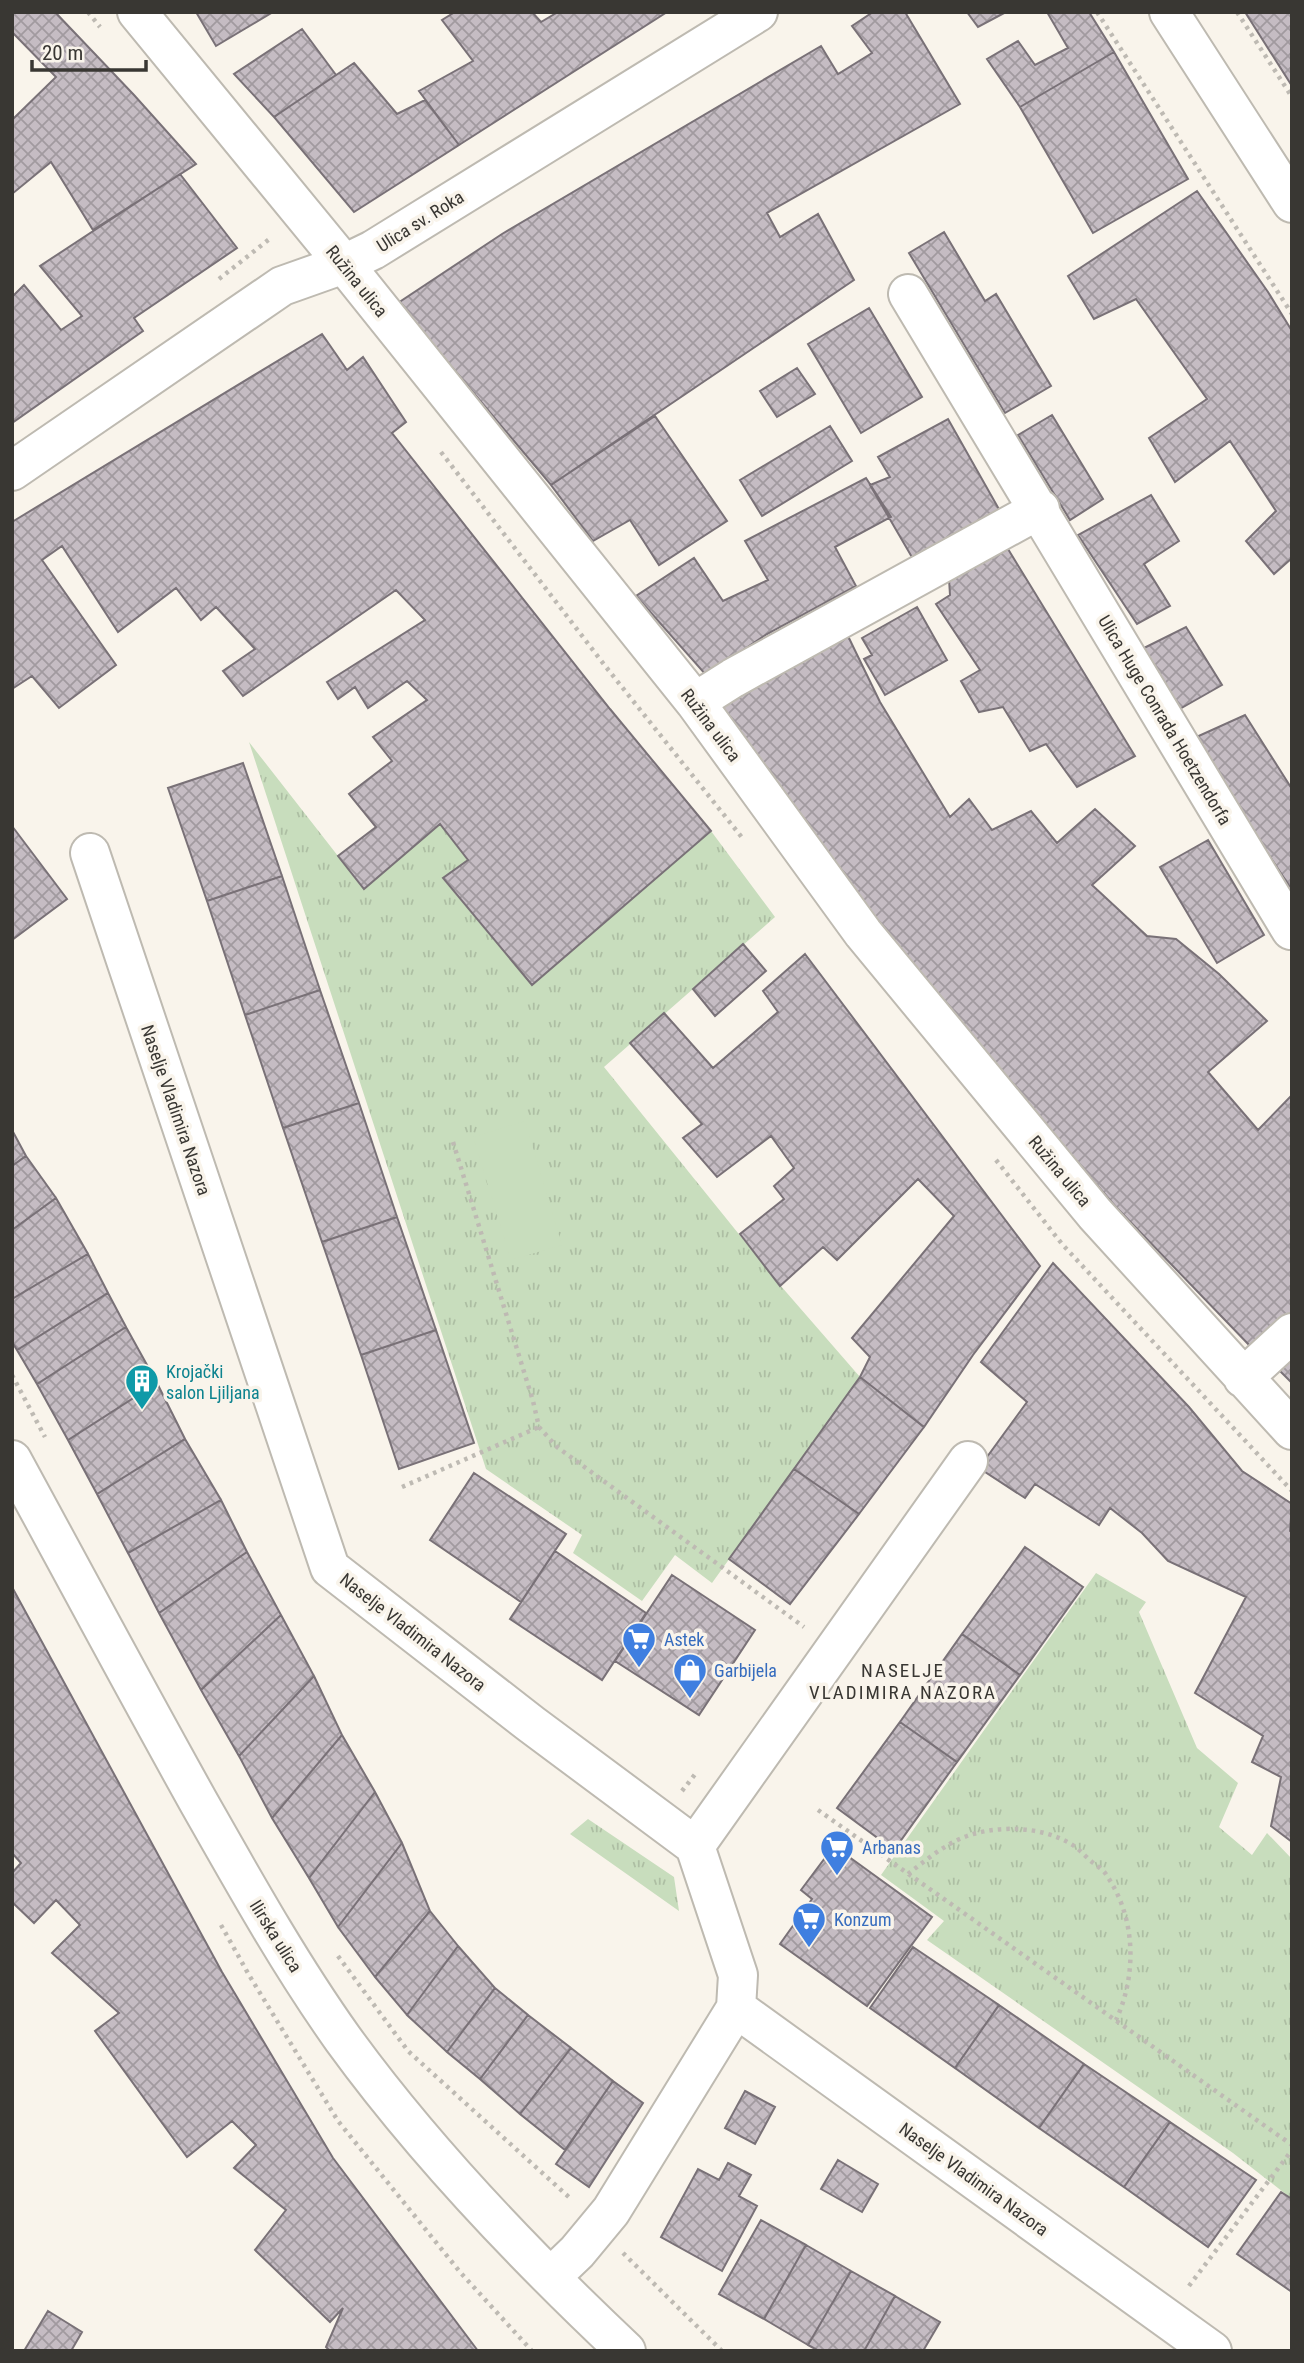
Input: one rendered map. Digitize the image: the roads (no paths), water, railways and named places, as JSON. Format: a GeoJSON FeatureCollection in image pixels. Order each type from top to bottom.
{"type":"FeatureCollection","features":[{"type":"Feature","properties":{"kind":"street","name":"Ružina ulica"},"geometry":{"type":"LineString","coordinates":[[137,12],[344,264],[695,702],[863,933],[1095,1213],[1292,1430]]}},
{"type":"Feature","properties":{"kind":"street","name":"Ulica sv. Roka"},"geometry":{"type":"LineString","coordinates":[[12,471],[282,286],[344,264],[373,250],[758,12]]}},
{"type":"Feature","properties":{"kind":"street"},"geometry":{"type":"LineString","coordinates":[[1169,12],[1292,203]]}},
{"type":"Feature","properties":{"kind":"street","name":"Ulica Huge Conrada Hoetzendorfa"},"geometry":{"type":"LineString","coordinates":[[908,294],[1040,509],[1291,930]]}},
{"type":"Feature","properties":{"kind":"street"},"geometry":{"type":"LineString","coordinates":[[695,702],[733,678],[1040,509]]}},
{"type":"Feature","properties":{"kind":"street","name":"Naselje Vladimira Nazora"},"geometry":{"type":"LineString","coordinates":[[90,853],[330,1568],[531,1724],[695,1846]]}},
{"type":"Feature","properties":{"kind":"street"},"geometry":{"type":"LineString","coordinates":[[1242,1378],[1292,1333]]}},
{"type":"Feature","properties":{"kind":"street","name":"Ilirska ulica"},"geometry":{"type":"LineString","coordinates":[[12,1460],[142,1701],[270,1929],[342,2037],[402,2117],[551,2277],[626,2351]]}},
{"type":"Feature","properties":{"kind":"street"},"geometry":{"type":"LineString","coordinates":[[551,2277],[598,2228],[736,2008],[738,1975],[695,1846],[968,1461]]}},
{"type":"Feature","properties":{"kind":"street","name":"Naselje Vladimira Nazora"},"geometry":{"type":"LineString","coordinates":[[736,2008],[1212,2351]]}},
{"type":"Feature","properties":{"kind":"place","name":"Krojački salon Ljiljana"},"geometry":{"type":"Point","coordinates":[142,1411]}},
{"type":"Feature","properties":{"kind":"place","name":"Astek"},"geometry":{"type":"Point","coordinates":[639,1669]}},
{"type":"Feature","properties":{"kind":"place","name":"Garbijela"},"geometry":{"type":"Point","coordinates":[690,1700]}},
{"type":"Feature","properties":{"kind":"place","name":"Arbanas"},"geometry":{"type":"Point","coordinates":[837,1877]}},
{"type":"Feature","properties":{"kind":"place","name":"Konzum"},"geometry":{"type":"Point","coordinates":[809,1949]}},
{"type":"Feature","properties":{"kind":"district","name":"NASELJE VLADIMIRA NAZORA"},"geometry":{"type":"Point","coordinates":[903,1681]}}]}
